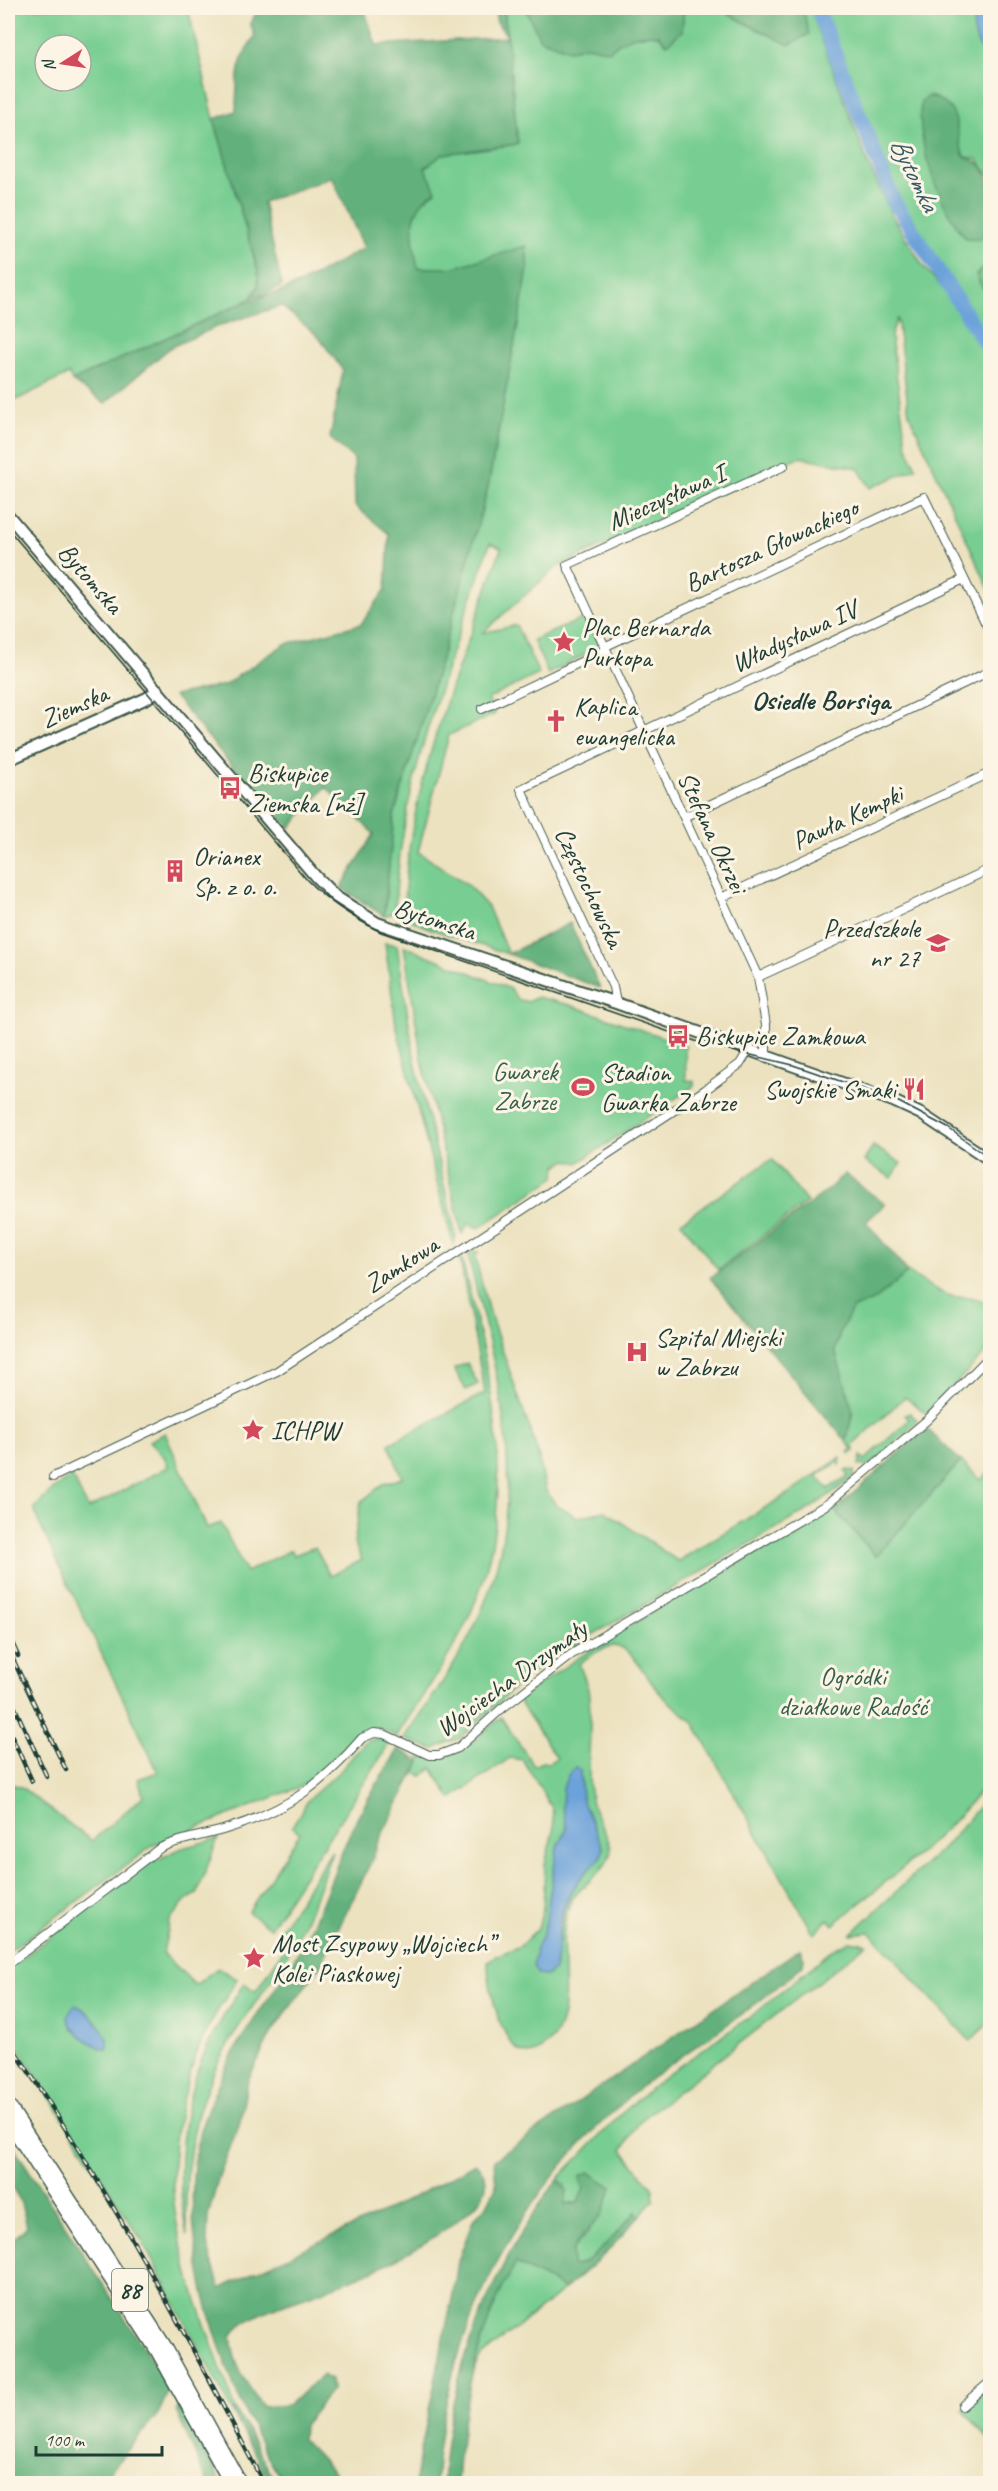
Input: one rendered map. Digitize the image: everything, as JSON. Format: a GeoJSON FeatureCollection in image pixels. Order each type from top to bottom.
{"type":"FeatureCollection","features":[{"type":"Feature","properties":{"kind":"main road","name":"88"},"geometry":{"type":"LineString","coordinates":[[8,2104],[191,2388],[241,2484]]}},
{"type":"Feature","properties":{"kind":"main road","name":"88"},"geometry":{"type":"LineString","coordinates":[[8,2121],[162,2359],[231,2484]]}},
{"type":"Feature","properties":{"kind":"street","name":"Mieczysława I"},"geometry":{"type":"LineString","coordinates":[[567,565],[784,466]]}},
{"type":"Feature","properties":{"kind":"street","name":"Bartosza Głowackiego"},"geometry":{"type":"LineString","coordinates":[[605,649],[924,497],[964,579]]}},
{"type":"Feature","properties":{"kind":"street","name":"Bytomska"},"geometry":{"type":"LineString","coordinates":[[8,515],[316,877],[354,910],[391,928],[616,1003],[907,1107],[946,1130],[990,1161]]}},
{"type":"Feature","properties":{"kind":"street","name":"Stefana Okrzei"},"geometry":{"type":"LineString","coordinates":[[567,565],[642,732],[758,977],[766,1025],[766,1057]]}},
{"type":"Feature","properties":{"kind":"street"},"geometry":{"type":"LineString","coordinates":[[964,579],[990,632]]}},
{"type":"Feature","properties":{"kind":"street","name":"Władysława IV"},"geometry":{"type":"LineString","coordinates":[[521,789],[964,579]]}},
{"type":"Feature","properties":{"kind":"street"},"geometry":{"type":"LineString","coordinates":[[482,709],[605,649]]}},
{"type":"Feature","properties":{"kind":"street"},"geometry":{"type":"LineString","coordinates":[[684,817],[990,671]]}},
{"type":"Feature","properties":{"kind":"street","name":"Ziemska"},"geometry":{"type":"LineString","coordinates":[[8,760],[147,698],[158,690]]}},
{"type":"Feature","properties":{"kind":"street","name":"Pawła Kempki"},"geometry":{"type":"LineString","coordinates":[[721,898],[990,773]]}},
{"type":"Feature","properties":{"kind":"street","name":"Częstochowska"},"geometry":{"type":"LineString","coordinates":[[521,789],[613,987],[616,1003]]}},
{"type":"Feature","properties":{"kind":"street"},"geometry":{"type":"LineString","coordinates":[[758,977],[990,869]]}},
{"type":"Feature","properties":{"kind":"street","name":"Zamkowa"},"geometry":{"type":"LineString","coordinates":[[53,1477],[277,1371],[705,1090],[740,1064],[748,1051]]}},
{"type":"Feature","properties":{"kind":"street","name":"Wojciecha Drzymały"},"geometry":{"type":"LineString","coordinates":[[8,1964],[160,1848],[178,1841],[241,1825],[296,1800],[326,1777],[362,1738],[369,1734],[384,1734],[429,1755],[439,1755],[458,1748],[500,1710],[572,1654],[829,1503],[927,1420],[990,1356]]}},
{"type":"Feature","properties":{"kind":"street"},"geometry":{"type":"LineString","coordinates":[[962,2406],[990,2382]]}},
{"type":"Feature","properties":{"kind":"green space"},"geometry":{"type":"Polygon","coordinates":[[[8,8],[188,8],[214,119],[258,271],[258,287],[251,299],[72,381],[69,374],[16,400],[8,388],[8,8]]]}},
{"type":"Feature","properties":{"kind":"green space"},"geometry":{"type":"Polygon","coordinates":[[[289,8],[364,8],[376,45],[507,37],[518,144],[443,154],[425,168],[436,191],[419,206],[413,225],[418,268],[452,268],[526,246],[528,269],[488,487],[437,673],[394,815],[384,916],[341,888],[374,834],[326,787],[290,828],[228,761],[174,696],[224,685],[285,644],[361,624],[386,589],[389,534],[355,506],[354,459],[330,438],[343,370],[317,335],[281,306],[221,325],[171,347],[105,403],[72,381],[251,299],[295,286],[364,248],[332,177],[263,202],[282,286],[264,295],[252,296],[258,287],[258,271],[214,119],[236,111],[238,72],[248,46],[255,36],[250,23],[258,11],[289,8]]]}},
{"type":"Feature","properties":{"kind":"green space"},"geometry":{"type":"Polygon","coordinates":[[[494,8],[504,8],[507,36],[497,23],[494,8]]]}},
{"type":"Feature","properties":{"kind":"green space"},"geometry":{"type":"Polygon","coordinates":[[[504,8],[525,8],[540,39],[569,50],[587,46],[609,50],[626,39],[646,34],[659,35],[667,44],[682,31],[684,8],[725,12],[760,31],[808,34],[803,8],[810,8],[867,161],[892,216],[923,266],[954,301],[990,356],[990,591],[909,414],[897,318],[891,336],[906,443],[916,468],[870,488],[858,468],[800,457],[781,464],[557,567],[482,633],[516,625],[539,674],[488,699],[495,714],[449,735],[418,852],[467,884],[488,907],[508,954],[431,929],[404,917],[407,870],[424,776],[437,730],[501,548],[490,543],[443,679],[416,771],[399,865],[395,913],[384,916],[394,815],[437,673],[488,487],[528,269],[526,246],[452,268],[417,268],[411,225],[422,199],[425,168],[443,154],[518,144],[504,8]]]}},
{"type":"Feature","properties":{"kind":"green space"},"geometry":{"type":"Polygon","coordinates":[[[525,8],[684,8],[682,31],[667,44],[659,35],[646,34],[626,39],[610,51],[587,46],[569,50],[540,39],[525,8]]]}},
{"type":"Feature","properties":{"kind":"green space"},"geometry":{"type":"Polygon","coordinates":[[[699,8],[803,8],[809,34],[789,45],[725,12],[699,8]]]}},
{"type":"Feature","properties":{"kind":"green space"},"geometry":{"type":"Polygon","coordinates":[[[820,8],[952,8],[974,18],[976,39],[990,63],[990,176],[977,159],[964,157],[950,112],[938,100],[929,96],[958,229],[966,238],[980,239],[990,232],[990,268],[983,268],[979,282],[990,294],[990,345],[900,210],[820,8]]]}},
{"type":"Feature","properties":{"kind":"green space"},"geometry":{"type":"Polygon","coordinates":[[[952,8],[990,8],[990,13],[977,14],[974,18],[952,8]]]}},
{"type":"Feature","properties":{"kind":"green space"},"geometry":{"type":"Polygon","coordinates":[[[929,96],[948,106],[956,120],[964,156],[975,161],[983,168],[987,176],[991,197],[990,232],[980,239],[966,238],[956,225],[932,174],[926,155],[920,119],[921,102],[929,96]]]}},
{"type":"Feature","properties":{"kind":"green space"},"geometry":{"type":"Polygon","coordinates":[[[983,268],[990,268],[990,294],[982,287],[976,275],[983,268]]]}},
{"type":"Feature","properties":{"kind":"green space","name":"Plac Bernarda Purkopa"},"geometry":{"type":"Polygon","coordinates":[[[587,617],[599,641],[598,648],[548,674],[533,640],[587,617]]]}},
{"type":"Feature","properties":{"kind":"green space"},"geometry":{"type":"Polygon","coordinates":[[[570,923],[600,988],[508,954],[570,923]]]}},
{"type":"Feature","properties":{"kind":"green space"},"geometry":{"type":"Polygon","coordinates":[[[385,943],[397,945],[415,1062],[456,1236],[453,1244],[396,1025],[385,943]]]}},
{"type":"Feature","properties":{"kind":"green space","name":"Gwarek Zabrze"},"geometry":{"type":"Polygon","coordinates":[[[404,946],[511,989],[517,999],[528,1002],[537,997],[570,1005],[685,1045],[686,1080],[694,1081],[694,1086],[578,1163],[567,1160],[557,1166],[555,1177],[479,1228],[468,1224],[462,1234],[422,1060],[404,946]]]}},
{"type":"Feature","properties":{"kind":"green space"},"geometry":{"type":"Polygon","coordinates":[[[873,1146],[901,1163],[892,1178],[864,1161],[873,1146]]]}},
{"type":"Feature","properties":{"kind":"green space"},"geometry":{"type":"Polygon","coordinates":[[[772,1159],[807,1202],[718,1270],[681,1222],[772,1159]]]}},
{"type":"Feature","properties":{"kind":"green space"},"geometry":{"type":"Polygon","coordinates":[[[845,1174],[885,1204],[866,1222],[908,1272],[875,1300],[853,1308],[840,1332],[835,1351],[853,1411],[846,1441],[710,1278],[824,1193],[845,1174]]]}},
{"type":"Feature","properties":{"kind":"green space"},"geometry":{"type":"Polygon","coordinates":[[[475,1250],[479,1253],[475,1256],[488,1309],[537,1450],[546,1491],[557,1506],[577,1517],[605,1511],[678,1561],[794,1490],[841,1457],[840,1465],[838,1462],[817,1476],[828,1489],[848,1476],[845,1471],[854,1471],[854,1477],[811,1508],[561,1653],[525,1678],[460,1738],[433,1749],[404,1739],[451,1668],[476,1623],[494,1577],[504,1531],[508,1485],[506,1440],[500,1394],[468,1255],[475,1250]]]}},
{"type":"Feature","properties":{"kind":"green space"},"geometry":{"type":"Polygon","coordinates":[[[462,1259],[491,1395],[498,1485],[495,1529],[485,1574],[468,1619],[444,1664],[397,1736],[376,1728],[366,1730],[345,1748],[330,1767],[309,1783],[154,1845],[8,1952],[8,1783],[21,1787],[92,1841],[143,1796],[138,1779],[158,1772],[38,1521],[34,1508],[72,1476],[88,1509],[168,1467],[165,1458],[149,1441],[165,1433],[207,1528],[221,1523],[246,1572],[291,1550],[294,1555],[315,1547],[330,1576],[362,1560],[354,1543],[361,1502],[383,1484],[402,1478],[389,1444],[485,1393],[460,1260],[462,1259]]]}},
{"type":"Feature","properties":{"kind":"green space"},"geometry":{"type":"Polygon","coordinates":[[[908,1272],[945,1294],[974,1298],[990,1308],[990,1348],[930,1410],[926,1413],[905,1397],[852,1446],[855,1451],[850,1454],[848,1452],[852,1449],[846,1441],[852,1411],[835,1351],[840,1332],[853,1308],[875,1300],[908,1272]]]}},
{"type":"Feature","properties":{"kind":"green space"},"geometry":{"type":"Polygon","coordinates":[[[467,1363],[478,1384],[466,1390],[454,1369],[467,1363]]]}},
{"type":"Feature","properties":{"kind":"green space"},"geometry":{"type":"Polygon","coordinates":[[[910,1413],[917,1420],[915,1424],[868,1467],[859,1465],[861,1456],[865,1460],[909,1420],[905,1415],[910,1413]]]}},
{"type":"Feature","properties":{"kind":"green space"},"geometry":{"type":"Polygon","coordinates":[[[926,1428],[961,1461],[876,1556],[835,1510],[926,1428]]]}},
{"type":"Feature","properties":{"kind":"green space","name":"Ogródki działkowe Radość"},"geometry":{"type":"Polygon","coordinates":[[[961,1461],[981,1480],[990,1472],[990,1778],[955,1819],[916,1856],[833,1925],[828,1919],[814,1934],[693,1722],[662,1696],[638,1663],[624,1649],[615,1646],[606,1647],[594,1653],[579,1664],[588,1689],[590,1703],[589,1785],[592,1805],[611,1849],[605,1865],[579,1891],[569,1906],[564,1937],[564,2004],[557,2032],[549,2043],[538,2051],[526,2054],[516,2049],[500,2022],[491,1988],[488,1962],[520,1946],[538,1928],[543,1909],[545,1864],[554,1827],[552,1808],[523,1760],[510,1758],[451,1799],[432,1768],[423,1776],[415,1772],[420,1762],[419,1758],[445,1756],[464,1748],[501,1717],[534,1766],[557,1758],[518,1700],[634,1623],[835,1510],[876,1556],[961,1461]],[[580,1771],[562,1806],[567,1828],[557,1849],[544,1932],[536,1948],[557,1958],[567,1902],[589,1868],[601,1857],[603,1848],[582,1800],[580,1771]]]}},
{"type":"Feature","properties":{"kind":"green space"},"geometry":{"type":"Polygon","coordinates":[[[379,1739],[390,1743],[270,1928],[248,1912],[300,1833],[292,1826],[309,1799],[342,1769],[367,1740],[379,1739]]]}},
{"type":"Feature","properties":{"kind":"green space"},"geometry":{"type":"Polygon","coordinates":[[[399,1749],[420,1762],[376,1846],[374,1856],[320,1966],[272,2032],[248,2080],[239,2125],[220,2173],[208,2216],[207,2244],[220,2289],[381,2213],[475,2163],[483,2172],[486,2180],[485,2188],[477,2204],[470,2211],[438,2235],[404,2255],[335,2286],[259,2314],[243,2324],[231,2336],[232,2347],[241,2374],[263,2407],[288,2405],[323,2375],[331,2380],[332,2390],[303,2425],[302,2439],[344,2483],[283,2483],[244,2409],[213,2326],[202,2283],[195,2240],[193,2197],[195,2156],[203,2123],[224,2071],[243,2037],[296,1957],[317,1914],[354,1824],[399,1749]]]}},
{"type":"Feature","properties":{"kind":"green space"},"geometry":{"type":"Polygon","coordinates":[[[990,1794],[990,2022],[970,2041],[870,1932],[851,1934],[948,1843],[990,1794]]]}},
{"type":"Feature","properties":{"kind":"green space"},"geometry":{"type":"Polygon","coordinates":[[[218,1838],[197,1894],[184,1902],[170,1920],[163,1953],[195,1985],[218,1968],[237,1979],[213,2018],[188,2078],[179,2115],[173,2172],[176,2216],[188,2272],[236,2410],[232,2411],[142,2241],[8,2032],[8,1969],[144,1866],[182,1848],[218,1838]],[[81,2007],[72,2029],[103,2049],[108,2045],[98,2025],[81,2007]]]}},
{"type":"Feature","properties":{"kind":"green space"},"geometry":{"type":"Polygon","coordinates":[[[332,1851],[310,1909],[294,1943],[231,2039],[208,2085],[193,2134],[189,2158],[187,2235],[181,2188],[182,2140],[198,2069],[215,2031],[244,1983],[256,1991],[289,1942],[277,1934],[332,1851]]]}},
{"type":"Feature","properties":{"kind":"green space"},"geometry":{"type":"Polygon","coordinates":[[[850,1941],[867,1944],[640,2121],[622,2150],[653,2188],[654,2200],[639,2216],[636,2212],[589,2260],[573,2266],[572,2251],[588,2233],[584,2189],[578,2202],[565,2204],[565,2185],[558,2179],[621,2114],[665,2076],[758,2011],[831,1951],[850,1941]]]}},
{"type":"Feature","properties":{"kind":"green space"},"geometry":{"type":"Polygon","coordinates":[[[800,1949],[804,1958],[803,1965],[747,2010],[643,2085],[599,2125],[560,2168],[526,2214],[497,2262],[473,2314],[455,2368],[442,2424],[435,2483],[414,2483],[458,2261],[473,2220],[487,2205],[496,2187],[494,2160],[800,1949]]]}},
{"type":"Feature","properties":{"kind":"green space"},"geometry":{"type":"Polygon","coordinates":[[[8,2138],[170,2388],[158,2414],[100,2483],[8,2483],[8,2238],[16,2237],[27,2226],[20,2200],[8,2181],[8,2138]]]}},
{"type":"Feature","properties":{"kind":"green space"},"geometry":{"type":"Polygon","coordinates":[[[589,2172],[612,2187],[602,2214],[576,2245],[571,2259],[573,2266],[589,2259],[636,2212],[639,2216],[608,2251],[565,2289],[516,2263],[491,2315],[473,2369],[463,2425],[457,2483],[442,2483],[446,2441],[464,2361],[494,2285],[534,2213],[558,2179],[567,2191],[565,2204],[578,2202],[584,2189],[580,2176],[589,2172]]]}},
{"type":"Feature","properties":{"kind":"green space"},"geometry":{"type":"Polygon","coordinates":[[[516,2262],[565,2289],[481,2356],[470,2376],[496,2297],[516,2262]]]}},
{"type":"Feature","properties":{"kind":"green space"},"geometry":{"type":"Polygon","coordinates":[[[990,2386],[990,2441],[963,2410],[990,2386]]]}},
{"type":"Feature","properties":{"kind":"green space"},"geometry":{"type":"Polygon","coordinates":[[[179,2402],[222,2483],[208,2483],[176,2411],[179,2402]]]}},
{"type":"Feature","properties":{"kind":"green space"},"geometry":{"type":"Polygon","coordinates":[[[236,2410],[276,2483],[270,2483],[232,2411],[236,2410]]]}},
{"type":"Feature","properties":{"kind":"water"},"geometry":{"type":"Polygon","coordinates":[[[990,13],[990,64],[979,47],[974,33],[974,19],[977,14],[990,13]]]}},
{"type":"Feature","properties":{"kind":"water"},"geometry":{"type":"Polygon","coordinates":[[[576,1767],[580,1771],[582,1800],[603,1848],[601,1858],[579,1880],[564,1907],[554,1970],[546,1976],[538,1975],[533,1966],[536,1948],[544,1932],[557,1849],[567,1828],[562,1806],[563,1788],[568,1775],[576,1767]]]}},
{"type":"Feature","properties":{"kind":"water"},"geometry":{"type":"Polygon","coordinates":[[[75,2005],[98,2023],[106,2037],[107,2050],[84,2038],[71,2026],[68,2019],[69,2012],[75,2005]]]}},
{"type":"Feature","properties":{"kind":"waterway","name":"Bytomka"},"geometry":{"type":"LineString","coordinates":[[817,8],[893,200],[990,351]]}},
{"type":"Feature","properties":{"kind":"tram line"},"geometry":{"type":"LineString","coordinates":[[8,529],[307,880],[351,915],[381,932],[701,1043],[793,1065],[893,1099],[948,1128],[990,1158]]}},
{"type":"Feature","properties":{"kind":"railway"},"geometry":{"type":"LineString","coordinates":[[8,1634],[18,1656]]}},
{"type":"Feature","properties":{"kind":"railway"},"geometry":{"type":"LineString","coordinates":[[8,1649],[66,1770]]}},
{"type":"Feature","properties":{"kind":"railway"},"geometry":{"type":"LineString","coordinates":[[8,1693],[47,1777]]}},
{"type":"Feature","properties":{"kind":"railway"},"geometry":{"type":"LineString","coordinates":[[8,1728],[32,1781]]}},
{"type":"Feature","properties":{"kind":"railway"},"geometry":{"type":"LineString","coordinates":[[8,2041],[78,2148],[143,2258],[264,2484]]}},
{"type":"Feature","properties":{"kind":"place","name":"Plac Bernarda Purkopa"},"geometry":{"type":"Point","coordinates":[564,642]}},
{"type":"Feature","properties":{"kind":"place","name":"Kaplica ewangelicka"},"geometry":{"type":"Point","coordinates":[556,721]}},
{"type":"Feature","properties":{"kind":"place","name":"Biskupice Ziemska [nż]"},"geometry":{"type":"Point","coordinates":[230,788]}},
{"type":"Feature","properties":{"kind":"place","name":"Orianex Sp. z o. o."},"geometry":{"type":"Point","coordinates":[175,871]}},
{"type":"Feature","properties":{"kind":"place","name":"Przedszkole nr 27"},"geometry":{"type":"Point","coordinates":[938,943]}},
{"type":"Feature","properties":{"kind":"place","name":"Biskupice Zamkowa"},"geometry":{"type":"Point","coordinates":[678,1036]}},
{"type":"Feature","properties":{"kind":"place","name":"Stadion Gwarka Zabrze"},"geometry":{"type":"Point","coordinates":[583,1087]}},
{"type":"Feature","properties":{"kind":"place","name":"Swojskie Smaki"},"geometry":{"type":"Point","coordinates":[914,1089]}},
{"type":"Feature","properties":{"kind":"place","name":"Szpital Miejski w Zabrzu"},"geometry":{"type":"Point","coordinates":[637,1352]}},
{"type":"Feature","properties":{"kind":"place","name":"ICHPW"},"geometry":{"type":"Point","coordinates":[253,1430]}},
{"type":"Feature","properties":{"kind":"place","name":"Most Zsypowy „Wojciech” Kolei Piaskowej"},"geometry":{"type":"Point","coordinates":[254,1958]}},
{"type":"Feature","properties":{"kind":"district","name":"Osiedle Borsiga"},"geometry":{"type":"Point","coordinates":[821,700]}}]}
